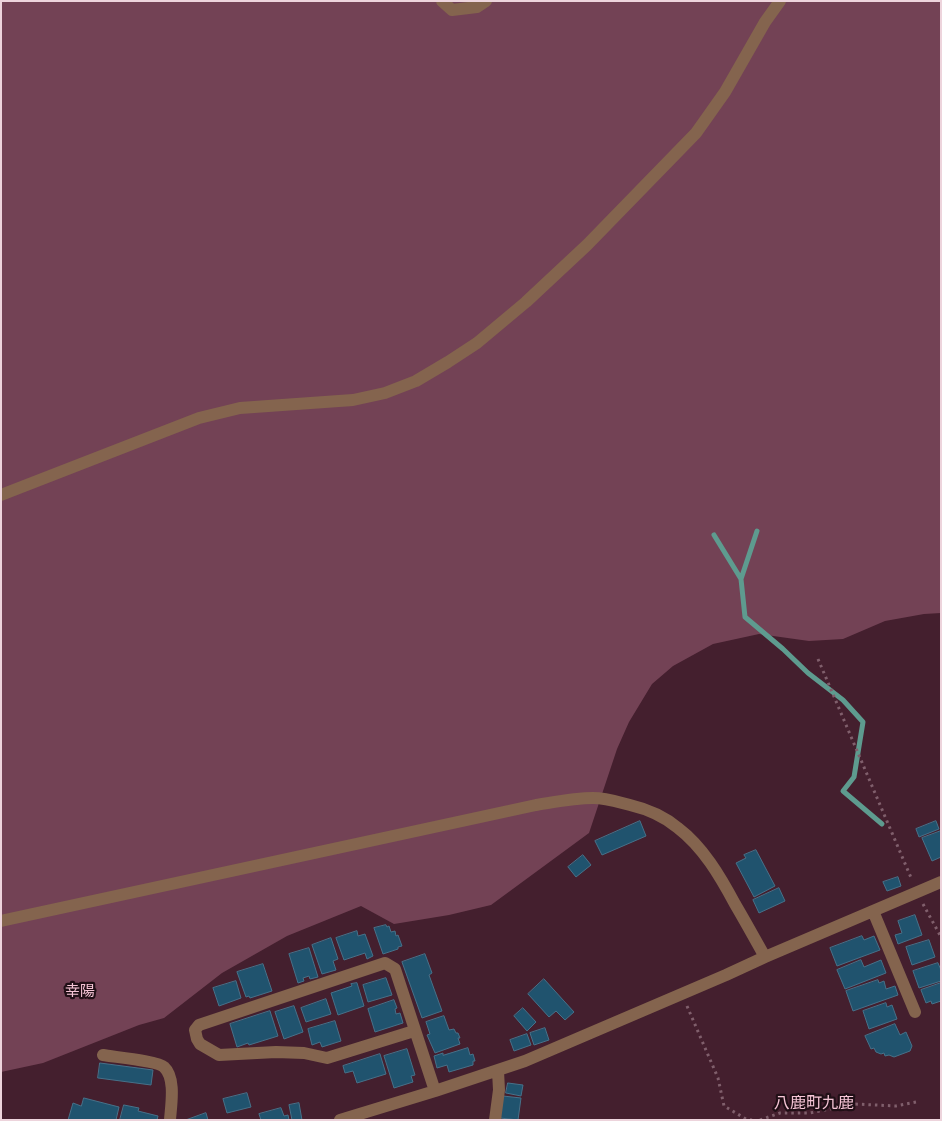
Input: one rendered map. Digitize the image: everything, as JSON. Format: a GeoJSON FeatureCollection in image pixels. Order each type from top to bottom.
{"type":"FeatureCollection","features":[{"type":"Feature","properties":{"kind":"street"},"geometry":{"type":"LineString","coordinates":[[442,1],[452,10],[477,7],[486,1]]}},
{"type":"Feature","properties":{"kind":"street"},"geometry":{"type":"LineString","coordinates":[[1,495],[199,418],[240,408],[354,400],[377,395],[416,381],[448,362],[477,343],[526,302],[587,245],[696,133],[725,92],[765,22],[780,1]]}},
{"type":"Feature","properties":{"kind":"street"},"geometry":{"type":"LineString","coordinates":[[1,921],[536,805],[594,798],[638,807],[678,827],[704,854],[718,873],[765,957]]}},
{"type":"Feature","properties":{"kind":"street"},"geometry":{"type":"LineString","coordinates":[[340,1120],[534,1058],[941,882]]}},
{"type":"Feature","properties":{"kind":"street"},"geometry":{"type":"LineString","coordinates":[[873,912],[915,1012]]}},
{"type":"Feature","properties":{"kind":"street"},"geometry":{"type":"LineString","coordinates":[[414,1031],[327,1058],[304,1053],[276,1052],[219,1055],[200,1044],[195,1030],[199,1025],[385,963],[395,970],[435,1091]]}},
{"type":"Feature","properties":{"kind":"street"},"geometry":{"type":"LineString","coordinates":[[103,1055],[156,1063],[164,1066],[171,1078],[170,1120]]}},
{"type":"Feature","properties":{"kind":"street"},"geometry":{"type":"LineString","coordinates":[[495,1120],[499,1090],[498,1071]]}},
{"type":"Feature","properties":{"kind":"path"},"geometry":{"type":"LineString","coordinates":[[818,659],[917,892],[941,936]]}},
{"type":"Feature","properties":{"kind":"path"},"geometry":{"type":"LineString","coordinates":[[681,994],[718,1078],[724,1106],[746,1120],[752,1120]]}},
{"type":"Feature","properties":{"kind":"path"},"geometry":{"type":"LineString","coordinates":[[760,1120],[780,1113],[810,1113],[855,1104],[896,1106],[916,1102]]}},
{"type":"Feature","properties":{"kind":"shaded area"},"geometry":{"type":"Polygon","coordinates":[[[1,1],[941,1],[941,613],[885,621],[843,639],[809,641],[759,634],[713,644],[673,666],[652,684],[629,722],[617,749],[589,833],[491,905],[449,915],[394,924],[361,906],[287,936],[222,973],[164,1018],[139,1025],[43,1063],[1,1072],[1,1]]]}},
{"type":"Feature","properties":{"kind":"building"},"geometry":{"type":"Polygon","coordinates":[[[640,821],[646,836],[602,855],[595,841],[640,821]]]}},
{"type":"Feature","properties":{"kind":"building"},"geometry":{"type":"Polygon","coordinates":[[[936,821],[939,829],[919,837],[916,829],[936,821]]]}},
{"type":"Feature","properties":{"kind":"building"},"geometry":{"type":"Polygon","coordinates":[[[941,831],[941,857],[932,861],[922,838],[941,831]]]}},
{"type":"Feature","properties":{"kind":"building"},"geometry":{"type":"Polygon","coordinates":[[[756,850],[775,886],[754,897],[736,863],[746,858],[744,855],[756,850]]]}},
{"type":"Feature","properties":{"kind":"building"},"geometry":{"type":"Polygon","coordinates":[[[583,855],[591,865],[576,877],[568,867],[583,855]]]}},
{"type":"Feature","properties":{"kind":"building"},"geometry":{"type":"Polygon","coordinates":[[[898,877],[901,886],[887,891],[883,882],[898,877]]]}},
{"type":"Feature","properties":{"kind":"building"},"geometry":{"type":"Polygon","coordinates":[[[779,888],[785,901],[759,913],[753,900],[779,888]]]}},
{"type":"Feature","properties":{"kind":"building"},"geometry":{"type":"Polygon","coordinates":[[[915,915],[922,935],[898,944],[895,935],[902,933],[898,921],[915,915]]]}},
{"type":"Feature","properties":{"kind":"building"},"geometry":{"type":"Polygon","coordinates":[[[386,925],[387,927],[389,926],[391,932],[395,931],[402,946],[383,954],[374,928],[386,925]]]}},
{"type":"Feature","properties":{"kind":"building"},"geometry":{"type":"Polygon","coordinates":[[[357,931],[358,936],[365,934],[373,956],[367,959],[365,953],[344,960],[336,938],[357,931]]]}},
{"type":"Feature","properties":{"kind":"building"},"geometry":{"type":"Polygon","coordinates":[[[862,936],[864,940],[874,936],[880,950],[837,966],[830,948],[862,936]]]}},
{"type":"Feature","properties":{"kind":"building"},"geometry":{"type":"Polygon","coordinates":[[[331,938],[338,959],[333,961],[336,970],[322,974],[312,945],[331,938]]]}},
{"type":"Feature","properties":{"kind":"building"},"geometry":{"type":"Polygon","coordinates":[[[929,940],[935,957],[912,965],[906,947],[929,940]]]}},
{"type":"Feature","properties":{"kind":"building"},"geometry":{"type":"Polygon","coordinates":[[[309,948],[318,977],[310,979],[309,976],[303,978],[304,981],[298,983],[289,954],[309,948]]]}},
{"type":"Feature","properties":{"kind":"building"},"geometry":{"type":"Polygon","coordinates":[[[425,954],[432,973],[429,975],[442,1011],[422,1018],[402,962],[425,954]]]}},
{"type":"Feature","properties":{"kind":"building"},"geometry":{"type":"Polygon","coordinates":[[[861,960],[864,967],[881,960],[886,973],[845,989],[837,970],[861,960]]]}},
{"type":"Feature","properties":{"kind":"building"},"geometry":{"type":"Polygon","coordinates":[[[938,963],[941,970],[941,981],[919,988],[913,971],[938,963]]]}},
{"type":"Feature","properties":{"kind":"building"},"geometry":{"type":"Polygon","coordinates":[[[263,964],[272,991],[250,998],[249,996],[246,997],[237,972],[263,964]]]}},
{"type":"Feature","properties":{"kind":"building"},"geometry":{"type":"Polygon","coordinates":[[[386,978],[392,995],[368,1002],[363,985],[386,978]]]}},
{"type":"Feature","properties":{"kind":"building"},"geometry":{"type":"Polygon","coordinates":[[[544,979],[574,1012],[565,1020],[556,1011],[549,1017],[528,994],[544,979]]]}},
{"type":"Feature","properties":{"kind":"building"},"geometry":{"type":"Polygon","coordinates":[[[878,980],[879,983],[884,981],[886,989],[895,986],[898,995],[853,1011],[846,991],[878,980]]]}},
{"type":"Feature","properties":{"kind":"building"},"geometry":{"type":"Polygon","coordinates":[[[236,981],[241,998],[219,1006],[213,988],[236,981]]]}},
{"type":"Feature","properties":{"kind":"building"},"geometry":{"type":"Polygon","coordinates":[[[357,983],[364,1006],[338,1015],[331,993],[357,983]]]}},
{"type":"Feature","properties":{"kind":"building"},"geometry":{"type":"Polygon","coordinates":[[[941,983],[941,1001],[932,1004],[931,1001],[926,1003],[921,990],[941,983]]]}},
{"type":"Feature","properties":{"kind":"building"},"geometry":{"type":"Polygon","coordinates":[[[326,999],[331,1014],[306,1022],[301,1008],[326,999]]]}},
{"type":"Feature","properties":{"kind":"building"},"geometry":{"type":"Polygon","coordinates":[[[394,1000],[397,1008],[395,1009],[396,1014],[400,1013],[403,1023],[375,1032],[368,1009],[394,1000]]]}},
{"type":"Feature","properties":{"kind":"building"},"geometry":{"type":"Polygon","coordinates":[[[886,1003],[887,1007],[892,1005],[897,1019],[869,1029],[863,1011],[886,1003]]]}},
{"type":"Feature","properties":{"kind":"building"},"geometry":{"type":"Polygon","coordinates":[[[294,1006],[303,1032],[284,1039],[275,1012],[294,1006]]]}},
{"type":"Feature","properties":{"kind":"building"},"geometry":{"type":"Polygon","coordinates":[[[523,1008],[536,1022],[527,1031],[514,1016],[523,1008]]]}},
{"type":"Feature","properties":{"kind":"building"},"geometry":{"type":"Polygon","coordinates":[[[270,1011],[278,1036],[237,1047],[230,1024],[270,1011]]]}},
{"type":"Feature","properties":{"kind":"building"},"geometry":{"type":"Polygon","coordinates":[[[444,1016],[449,1030],[454,1029],[458,1033],[460,1044],[435,1053],[427,1035],[430,1034],[426,1022],[444,1016]]]}},
{"type":"Feature","properties":{"kind":"building"},"geometry":{"type":"Polygon","coordinates":[[[335,1021],[341,1041],[322,1047],[320,1042],[312,1045],[308,1029],[335,1021]]]}},
{"type":"Feature","properties":{"kind":"building"},"geometry":{"type":"Polygon","coordinates":[[[895,1024],[900,1035],[906,1032],[912,1046],[910,1051],[894,1057],[885,1056],[884,1053],[876,1052],[874,1048],[871,1049],[865,1036],[895,1024]]]}},
{"type":"Feature","properties":{"kind":"building"},"geometry":{"type":"Polygon","coordinates":[[[545,1028],[549,1040],[534,1045],[530,1033],[545,1028]]]}},
{"type":"Feature","properties":{"kind":"building"},"geometry":{"type":"Polygon","coordinates":[[[527,1034],[531,1045],[514,1051],[510,1040],[527,1034]]]}},
{"type":"Feature","properties":{"kind":"building"},"geometry":{"type":"Polygon","coordinates":[[[468,1048],[470,1055],[473,1054],[475,1061],[473,1061],[473,1065],[449,1072],[447,1065],[437,1068],[434,1056],[468,1048]]]}},
{"type":"Feature","properties":{"kind":"building"},"geometry":{"type":"Polygon","coordinates":[[[407,1049],[415,1075],[411,1076],[413,1082],[394,1088],[384,1056],[407,1049]]]}},
{"type":"Feature","properties":{"kind":"building"},"geometry":{"type":"Polygon","coordinates":[[[380,1054],[386,1074],[357,1083],[353,1071],[345,1073],[343,1066],[380,1054]]]}},
{"type":"Feature","properties":{"kind":"building"},"geometry":{"type":"Polygon","coordinates":[[[100,1063],[153,1070],[151,1085],[98,1078],[100,1063]]]}},
{"type":"Feature","properties":{"kind":"building"},"geometry":{"type":"Polygon","coordinates":[[[508,1083],[523,1085],[521,1096],[506,1093],[508,1083]]]}},
{"type":"Feature","properties":{"kind":"building"},"geometry":{"type":"Polygon","coordinates":[[[247,1093],[251,1107],[227,1113],[223,1099],[247,1093]]]}},
{"type":"Feature","properties":{"kind":"building"},"geometry":{"type":"Polygon","coordinates":[[[503,1096],[521,1098],[518,1120],[500,1118],[503,1096]]]}},
{"type":"Feature","properties":{"kind":"building"},"geometry":{"type":"Polygon","coordinates":[[[84,1098],[119,1107],[116,1120],[68,1120],[73,1103],[81,1106],[84,1098]]]}},
{"type":"Feature","properties":{"kind":"building"},"geometry":{"type":"Polygon","coordinates":[[[299,1103],[302,1120],[292,1120],[289,1105],[299,1103]]]}},
{"type":"Feature","properties":{"kind":"building"},"geometry":{"type":"Polygon","coordinates":[[[124,1105],[139,1108],[138,1111],[158,1116],[157,1120],[120,1120],[124,1105]]]}},
{"type":"Feature","properties":{"kind":"building"},"geometry":{"type":"Polygon","coordinates":[[[281,1108],[284,1116],[288,1115],[289,1120],[261,1120],[259,1114],[281,1108]]]}},
{"type":"Feature","properties":{"kind":"building"},"geometry":{"type":"Polygon","coordinates":[[[206,1113],[208,1120],[186,1120],[206,1113]]]}},
{"type":"Feature","properties":{"kind":"waterway"},"geometry":{"type":"LineString","coordinates":[[741,579],[757,531]]}},
{"type":"Feature","properties":{"kind":"waterway"},"geometry":{"type":"LineString","coordinates":[[714,535],[741,579],[745,617],[808,673],[843,700],[863,722],[854,777],[843,791],[882,824]]}},
{"type":"Feature","properties":{"kind":"district","name":"幸陽"},"geometry":{"type":"Point","coordinates":[80,992]}},
{"type":"Feature","properties":{"kind":"district","name":"八鹿町九鹿"},"geometry":{"type":"Point","coordinates":[814,1103]}}]}
